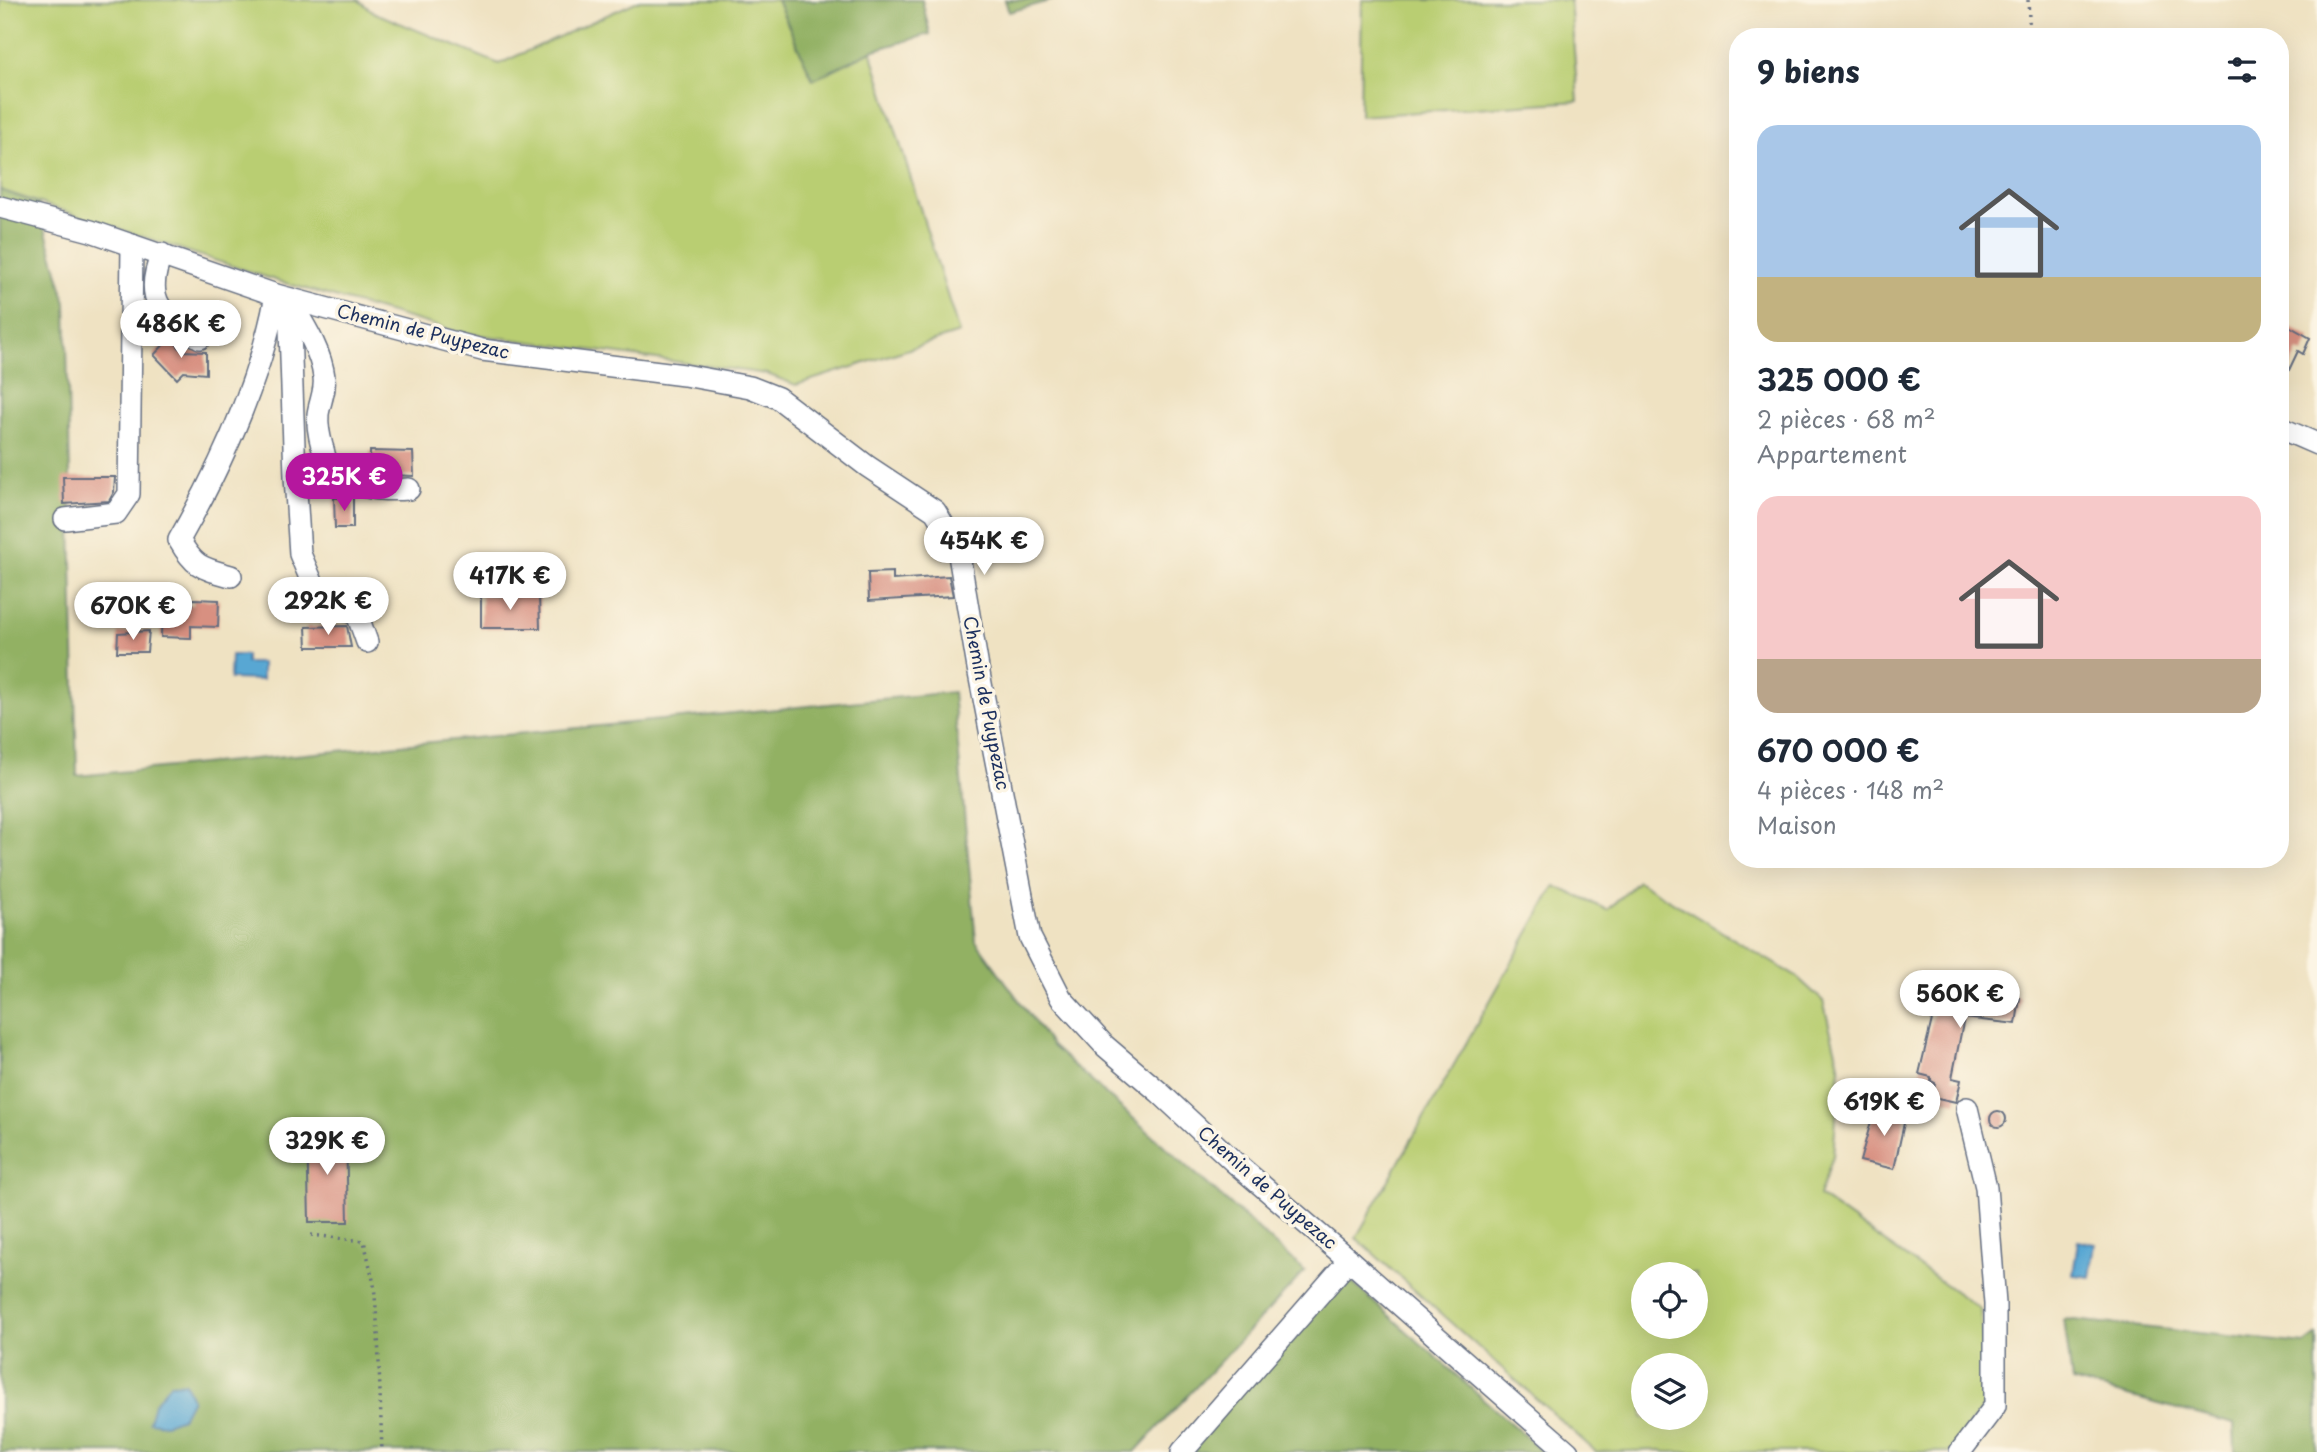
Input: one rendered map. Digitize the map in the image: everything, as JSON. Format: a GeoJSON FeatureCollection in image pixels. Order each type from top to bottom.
{"type":"FeatureCollection","features":[{"type":"Feature","properties":{"kind":"street","name":"Chemin de Puypezac"},"geometry":{"type":"LineString","coordinates":[[0,207],[91,231],[283,297],[482,350],[684,375],[750,387],[778,398],[867,466],[935,511],[958,548],[978,668],[1030,937],[1061,999],[1105,1046],[1233,1161],[1568,1452]]}},
{"type":"Feature","properties":{"kind":"street"},"geometry":{"type":"LineString","coordinates":[[65,519],[116,513],[129,494],[132,245]]}},
{"type":"Feature","properties":{"kind":"street"},"geometry":{"type":"LineString","coordinates":[[162,254],[155,270],[156,300],[170,320],[200,338]]}},
{"type":"Feature","properties":{"kind":"street"},"geometry":{"type":"LineString","coordinates":[[283,297],[316,350],[324,375],[318,430],[327,463],[340,477],[364,486],[389,490],[409,489]]}},
{"type":"Feature","properties":{"kind":"street"},"geometry":{"type":"LineString","coordinates":[[231,576],[200,568],[186,553],[179,540],[209,487],[241,412],[272,320],[283,297]]}},
{"type":"Feature","properties":{"kind":"street"},"geometry":{"type":"LineString","coordinates":[[283,297],[300,554],[321,603],[357,614],[367,642]]}},
{"type":"Feature","properties":{"kind":"street"},"geometry":{"type":"LineString","coordinates":[[2289,432],[2317,444]]}},
{"type":"Feature","properties":{"kind":"street"},"geometry":{"type":"LineString","coordinates":[[1960,1452],[1995,1406],[1995,1304],[1986,1187],[1967,1108]]}},
{"type":"Feature","properties":{"kind":"street"},"geometry":{"type":"LineString","coordinates":[[1182,1452],[1349,1260]]}},
{"type":"Feature","properties":{"kind":"path"},"geometry":{"type":"LineString","coordinates":[[2028,0],[2030,28]]}},
{"type":"Feature","properties":{"kind":"path"},"geometry":{"type":"LineString","coordinates":[[312,1236],[364,1241],[374,1283],[382,1452]]}},
{"type":"Feature","properties":{"kind":"green space"},"geometry":{"type":"Polygon","coordinates":[[[0,0],[358,0],[375,13],[499,64],[640,0],[777,0],[813,79],[871,51],[959,333],[796,385],[767,374],[458,332],[278,281],[0,190],[0,0]]]}},
{"type":"Feature","properties":{"kind":"green space"},"geometry":{"type":"Polygon","coordinates":[[[777,0],[922,0],[930,34],[871,51],[813,80],[777,0]]]}},
{"type":"Feature","properties":{"kind":"green space"},"geometry":{"type":"Polygon","coordinates":[[[1005,0],[1053,0],[1009,12],[1005,0]]]}},
{"type":"Feature","properties":{"kind":"green space"},"geometry":{"type":"Polygon","coordinates":[[[1362,0],[1570,0],[1578,101],[1360,116],[1362,0]]]}},
{"type":"Feature","properties":{"kind":"green space"},"geometry":{"type":"Polygon","coordinates":[[[0,190],[38,203],[66,303],[77,776],[953,692],[976,941],[1052,1046],[1305,1271],[1135,1452],[0,1452],[0,190]]]}},
{"type":"Feature","properties":{"kind":"green space"},"geometry":{"type":"Polygon","coordinates":[[[1638,881],[1798,978],[1823,1001],[1840,1068],[1833,1156],[1819,1196],[1980,1309],[1985,1373],[1983,1407],[1949,1452],[1596,1452],[1356,1238],[1555,886],[1608,910],[1638,881]]]}},
{"type":"Feature","properties":{"kind":"green space"},"geometry":{"type":"Polygon","coordinates":[[[1338,1270],[1543,1452],[1172,1452],[1338,1270]]]}},
{"type":"Feature","properties":{"kind":"green space"},"geometry":{"type":"Polygon","coordinates":[[[2064,1319],[2305,1344],[2317,1335],[2317,1452],[2235,1452],[2234,1424],[2072,1381],[2064,1319]]]}},
{"type":"Feature","properties":{"kind":"water"},"geometry":{"type":"Polygon","coordinates":[[[231,655],[246,655],[246,663],[262,663],[262,680],[230,679],[231,655]]]}},
{"type":"Feature","properties":{"kind":"water"},"geometry":{"type":"Polygon","coordinates":[[[2078,1241],[2095,1244],[2090,1277],[2073,1275],[2078,1241]]]}},
{"type":"Feature","properties":{"kind":"water"},"geometry":{"type":"Polygon","coordinates":[[[185,1383],[192,1399],[182,1418],[165,1424],[149,1422],[154,1404],[170,1384],[185,1383]]]}},
{"type":"Feature","properties":{"kind":"building"},"geometry":{"type":"Polygon","coordinates":[[[2289,326],[2310,338],[2303,354],[2298,351],[2289,370],[2289,326]]]}},
{"type":"Feature","properties":{"kind":"building"},"geometry":{"type":"Polygon","coordinates":[[[171,337],[182,351],[206,352],[206,374],[184,372],[177,379],[154,355],[171,337]]]}},
{"type":"Feature","properties":{"kind":"building"},"geometry":{"type":"Polygon","coordinates":[[[370,451],[413,452],[414,476],[370,474],[370,451]]]}},
{"type":"Feature","properties":{"kind":"building"},"geometry":{"type":"Polygon","coordinates":[[[63,477],[115,477],[114,492],[109,501],[64,504],[63,477]]]}},
{"type":"Feature","properties":{"kind":"building"},"geometry":{"type":"Polygon","coordinates":[[[353,497],[353,528],[335,528],[334,498],[353,497]]]}},
{"type":"Feature","properties":{"kind":"building"},"geometry":{"type":"Polygon","coordinates":[[[893,572],[893,580],[949,576],[953,596],[869,601],[868,573],[893,572]]]}},
{"type":"Feature","properties":{"kind":"building"},"geometry":{"type":"Polygon","coordinates":[[[481,595],[539,596],[540,628],[481,628],[481,595]]]}},
{"type":"Feature","properties":{"kind":"building"},"geometry":{"type":"Polygon","coordinates":[[[193,599],[219,600],[218,627],[191,626],[191,638],[161,637],[162,604],[193,605],[193,599]]]}},
{"type":"Feature","properties":{"kind":"building"},"geometry":{"type":"Polygon","coordinates":[[[347,626],[351,647],[307,647],[306,627],[347,626]]]}},
{"type":"Feature","properties":{"kind":"building"},"geometry":{"type":"Polygon","coordinates":[[[149,631],[147,652],[117,652],[118,633],[149,631]]]}},
{"type":"Feature","properties":{"kind":"building"},"geometry":{"type":"Polygon","coordinates":[[[1941,982],[1991,988],[1992,991],[2005,992],[2005,996],[2020,998],[2016,1024],[1964,1018],[1952,1078],[1961,1080],[1956,1102],[1933,1097],[1935,1083],[1931,1081],[1931,1077],[1919,1074],[1941,982]]]}},
{"type":"Feature","properties":{"kind":"building"},"geometry":{"type":"Polygon","coordinates":[[[1875,1107],[1906,1114],[1894,1169],[1860,1161],[1875,1107]]]}},
{"type":"Feature","properties":{"kind":"building"},"geometry":{"type":"Polygon","coordinates":[[[1995,1111],[2001,1111],[2006,1119],[2004,1125],[1995,1127],[1990,1122],[1990,1116],[1995,1111]]]}},
{"type":"Feature","properties":{"kind":"building"},"geometry":{"type":"Polygon","coordinates":[[[307,1130],[346,1132],[348,1222],[309,1222],[307,1130]]]}}]}
